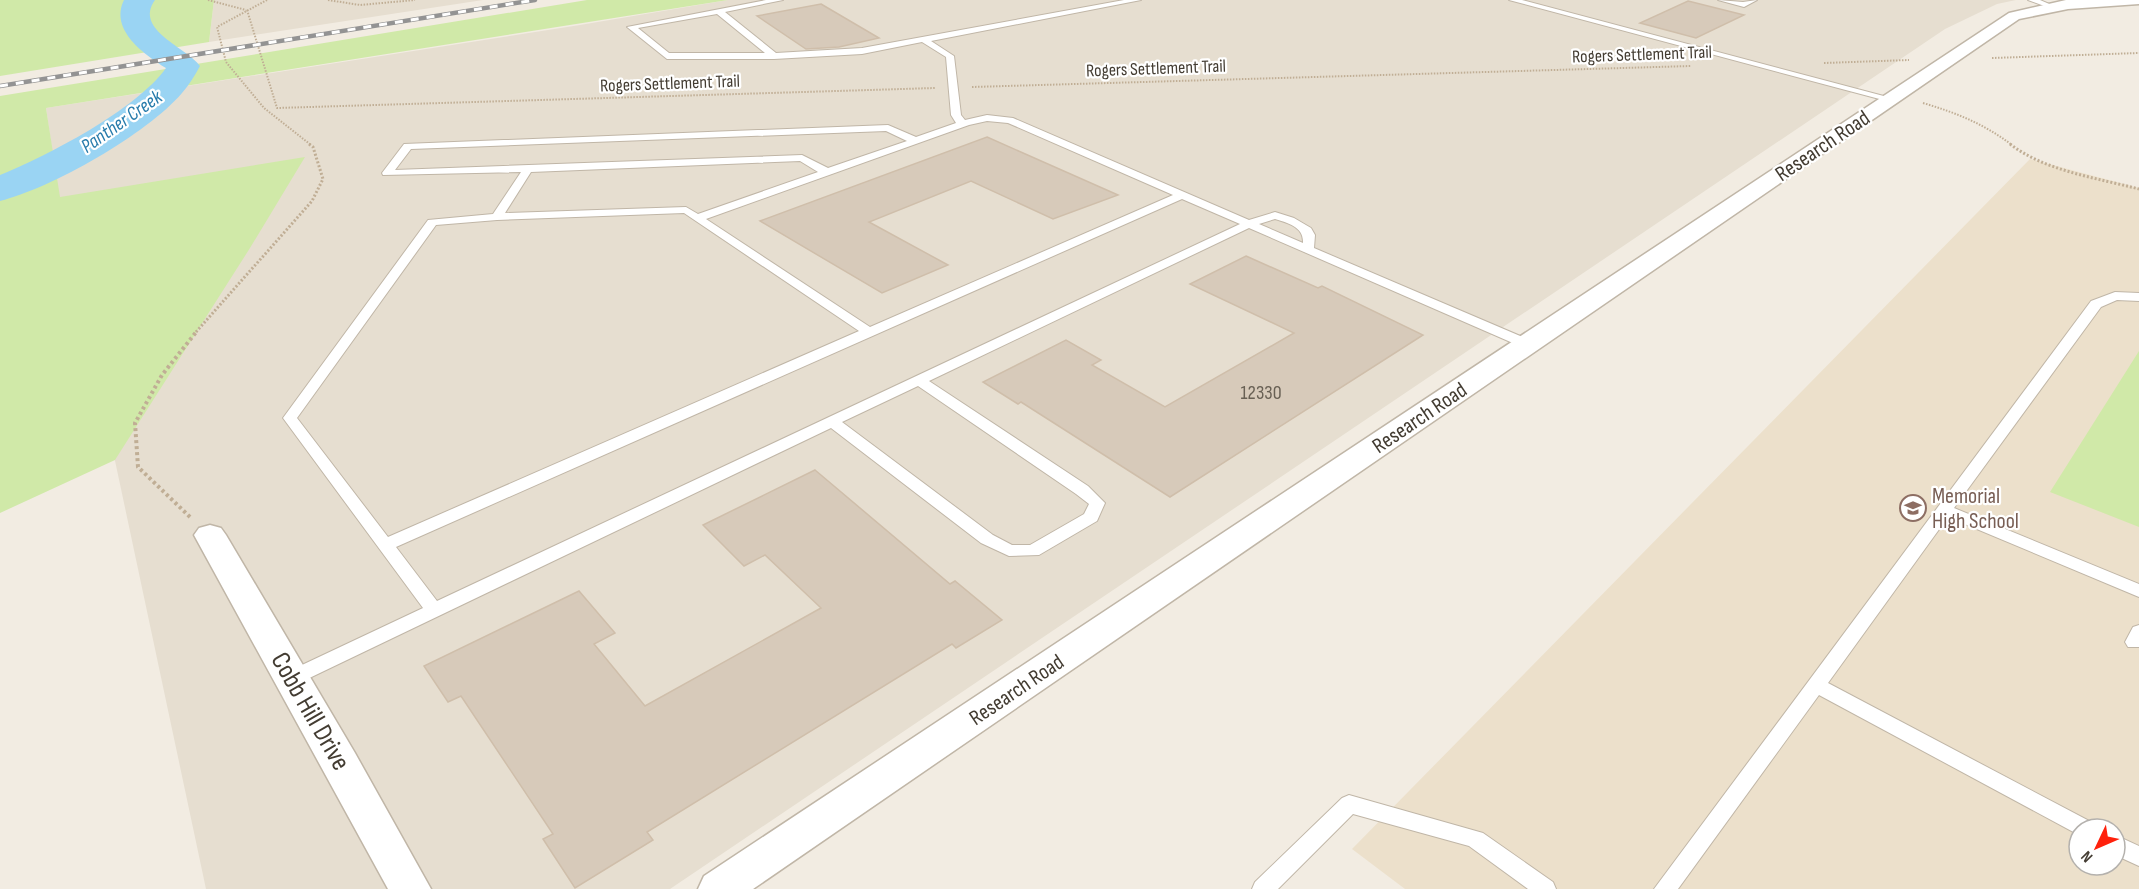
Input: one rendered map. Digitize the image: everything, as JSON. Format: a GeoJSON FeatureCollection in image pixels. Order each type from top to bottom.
{"type":"FeatureCollection","features":[{"type":"Feature","properties":{"kind":"street","name":"Research Road"},"geometry":{"type":"LineString","coordinates":[[719,889],[2014,16],[2054,2],[2139,0]]}},
{"type":"Feature","properties":{"kind":"street","name":"Cobb Hill Drive"},"geometry":{"type":"LineString","coordinates":[[210,535],[410,889]]}},
{"type":"Feature","properties":{"kind":"lane"},"geometry":{"type":"LineString","coordinates":[[779,0],[631,27],[668,56],[774,56],[862,51],[1137,0]]}},
{"type":"Feature","properties":{"kind":"lane"},"geometry":{"type":"LineString","coordinates":[[1513,0],[1890,99]]}},
{"type":"Feature","properties":{"kind":"lane"},"geometry":{"type":"LineString","coordinates":[[1722,0],[1744,4],[1753,0]]}},
{"type":"Feature","properties":{"kind":"lane"},"geometry":{"type":"LineString","coordinates":[[719,11],[774,56]]}},
{"type":"Feature","properties":{"kind":"lane"},"geometry":{"type":"LineString","coordinates":[[924,40],[950,57],[956,115],[962,124]]}},
{"type":"Feature","properties":{"kind":"lane"},"geometry":{"type":"LineString","coordinates":[[698,218],[962,124],[987,118],[1010,120],[1527,344]]}},
{"type":"Feature","properties":{"kind":"lane"},"geometry":{"type":"LineString","coordinates":[[827,172],[802,158],[387,173],[408,146],[888,128],[916,141]]}},
{"type":"Feature","properties":{"kind":"lane"},"geometry":{"type":"LineString","coordinates":[[497,217],[528,169]]}},
{"type":"Feature","properties":{"kind":"lane"},"geometry":{"type":"LineString","coordinates":[[385,544],[1182,195]]}},
{"type":"Feature","properties":{"kind":"lane"},"geometry":{"type":"LineString","coordinates":[[434,610],[290,418],[432,222],[497,217],[686,210],[869,332]]}},
{"type":"Feature","properties":{"kind":"lane"},"geometry":{"type":"LineString","coordinates":[[292,678],[1249,224],[1275,215],[1290,220],[1305,228],[1310,235],[1308,249]]}},
{"type":"Feature","properties":{"kind":"lane"},"geometry":{"type":"LineString","coordinates":[[1665,889],[2097,304],[2115,296],[2139,297]]}},
{"type":"Feature","properties":{"kind":"lane"},"geometry":{"type":"LineString","coordinates":[[831,421],[987,540],[1009,550],[1033,551],[1092,517],[1097,503],[1082,490],[918,380]]}},
{"type":"Feature","properties":{"kind":"lane"},"geometry":{"type":"LineString","coordinates":[[1945,510],[2139,591]]}},
{"type":"Feature","properties":{"kind":"lane"},"geometry":{"type":"LineString","coordinates":[[1816,685],[2067,819]]}},
{"type":"Feature","properties":{"kind":"lane"},"geometry":{"type":"LineString","coordinates":[[1263,889],[1349,804],[1475,839],[1545,889]]}},
{"type":"Feature","properties":{"kind":"path"},"geometry":{"type":"LineString","coordinates":[[208,0],[247,10]]}},
{"type":"Feature","properties":{"kind":"path"},"geometry":{"type":"LineString","coordinates":[[210,535],[138,467],[135,423],[162,375],[207,319],[312,201],[323,178],[313,147],[264,108],[226,62],[217,27],[267,0]]}},
{"type":"Feature","properties":{"kind":"path"},"geometry":{"type":"LineString","coordinates":[[328,0],[336,3],[373,4],[415,0]]}},
{"type":"Feature","properties":{"kind":"path","name":"Rogers Settlement Trail"},"geometry":{"type":"LineString","coordinates":[[247,10],[277,108],[935,88]]}},
{"type":"Feature","properties":{"kind":"path"},"geometry":{"type":"LineString","coordinates":[[1984,58],[2139,53]]}},
{"type":"Feature","properties":{"kind":"path"},"geometry":{"type":"LineString","coordinates":[[1816,63],[1912,60]]}},
{"type":"Feature","properties":{"kind":"path","name":"Rogers Settlement Trail"},"geometry":{"type":"LineString","coordinates":[[971,87],[1697,66]]}},
{"type":"Feature","properties":{"kind":"path"},"geometry":{"type":"LineString","coordinates":[[1922,103],[1968,118],[1989,128],[2018,150],[2060,168],[2139,189]]}},
{"type":"Feature","properties":{"kind":"shaded area"},"geometry":{"type":"Polygon","coordinates":[[[214,0],[483,0],[209,42],[214,0]]]}},
{"type":"Feature","properties":{"kind":"shaded area"},"geometry":{"type":"Polygon","coordinates":[[[728,0],[2016,0],[1997,4],[1945,29],[670,889],[206,889],[59,197],[46,108],[728,0]]]}},
{"type":"Feature","properties":{"kind":"shaded area","name":"Memorial High School"},"geometry":{"type":"Polygon","coordinates":[[[2030,159],[2139,188],[2139,889],[1405,889],[1352,849],[2030,159]]]}},
{"type":"Feature","properties":{"kind":"green space"},"geometry":{"type":"Polygon","coordinates":[[[0,0],[214,0],[209,42],[0,76],[0,0]]]}},
{"type":"Feature","properties":{"kind":"green space"},"geometry":{"type":"Polygon","coordinates":[[[587,0],[728,0],[46,108],[60,197],[305,157],[115,460],[0,513],[0,96],[587,0]]]}},
{"type":"Feature","properties":{"kind":"green space"},"geometry":{"type":"Polygon","coordinates":[[[2139,351],[2139,527],[2050,492],[2139,351]]]}},
{"type":"Feature","properties":{"kind":"building"},"geometry":{"type":"Polygon","coordinates":[[[1688,1],[1744,15],[1696,38],[1640,23],[1688,1]]]}},
{"type":"Feature","properties":{"kind":"building"},"geometry":{"type":"Polygon","coordinates":[[[821,4],[879,38],[839,47],[806,49],[757,16],[821,4]]]}},
{"type":"Feature","properties":{"kind":"building"},"geometry":{"type":"Polygon","coordinates":[[[987,137],[1118,195],[1053,219],[971,181],[869,222],[948,265],[882,293],[760,221],[987,137]]]}},
{"type":"Feature","properties":{"kind":"building"},"geometry":{"type":"Polygon","coordinates":[[[1246,256],[1318,288],[1322,286],[1423,335],[1170,497],[1021,402],[1018,404],[983,382],[1066,340],[1101,360],[1092,365],[1165,407],[1294,333],[1190,284],[1246,256]]]}},
{"type":"Feature","properties":{"kind":"building"},"geometry":{"type":"Polygon","coordinates":[[[815,470],[950,584],[955,581],[1002,620],[956,648],[952,644],[647,832],[653,840],[575,888],[543,839],[553,834],[461,696],[448,702],[424,666],[579,591],[615,633],[594,644],[645,706],[821,608],[765,555],[744,566],[703,525],[815,470]]]}},
{"type":"Feature","properties":{"kind":"waterway","name":"Panther Creek"},"geometry":{"type":"LineString","coordinates":[[0,189],[66,159],[109,133],[149,104],[174,80],[184,66],[156,48],[143,34],[137,15],[137,3],[140,0]]}},
{"type":"Feature","properties":{"kind":"railway"},"geometry":{"type":"LineString","coordinates":[[0,86],[535,0]]}},
{"type":"Feature","properties":{"kind":"place","name":"Memorial High School"},"geometry":{"type":"Point","coordinates":[1913,508]}}]}
